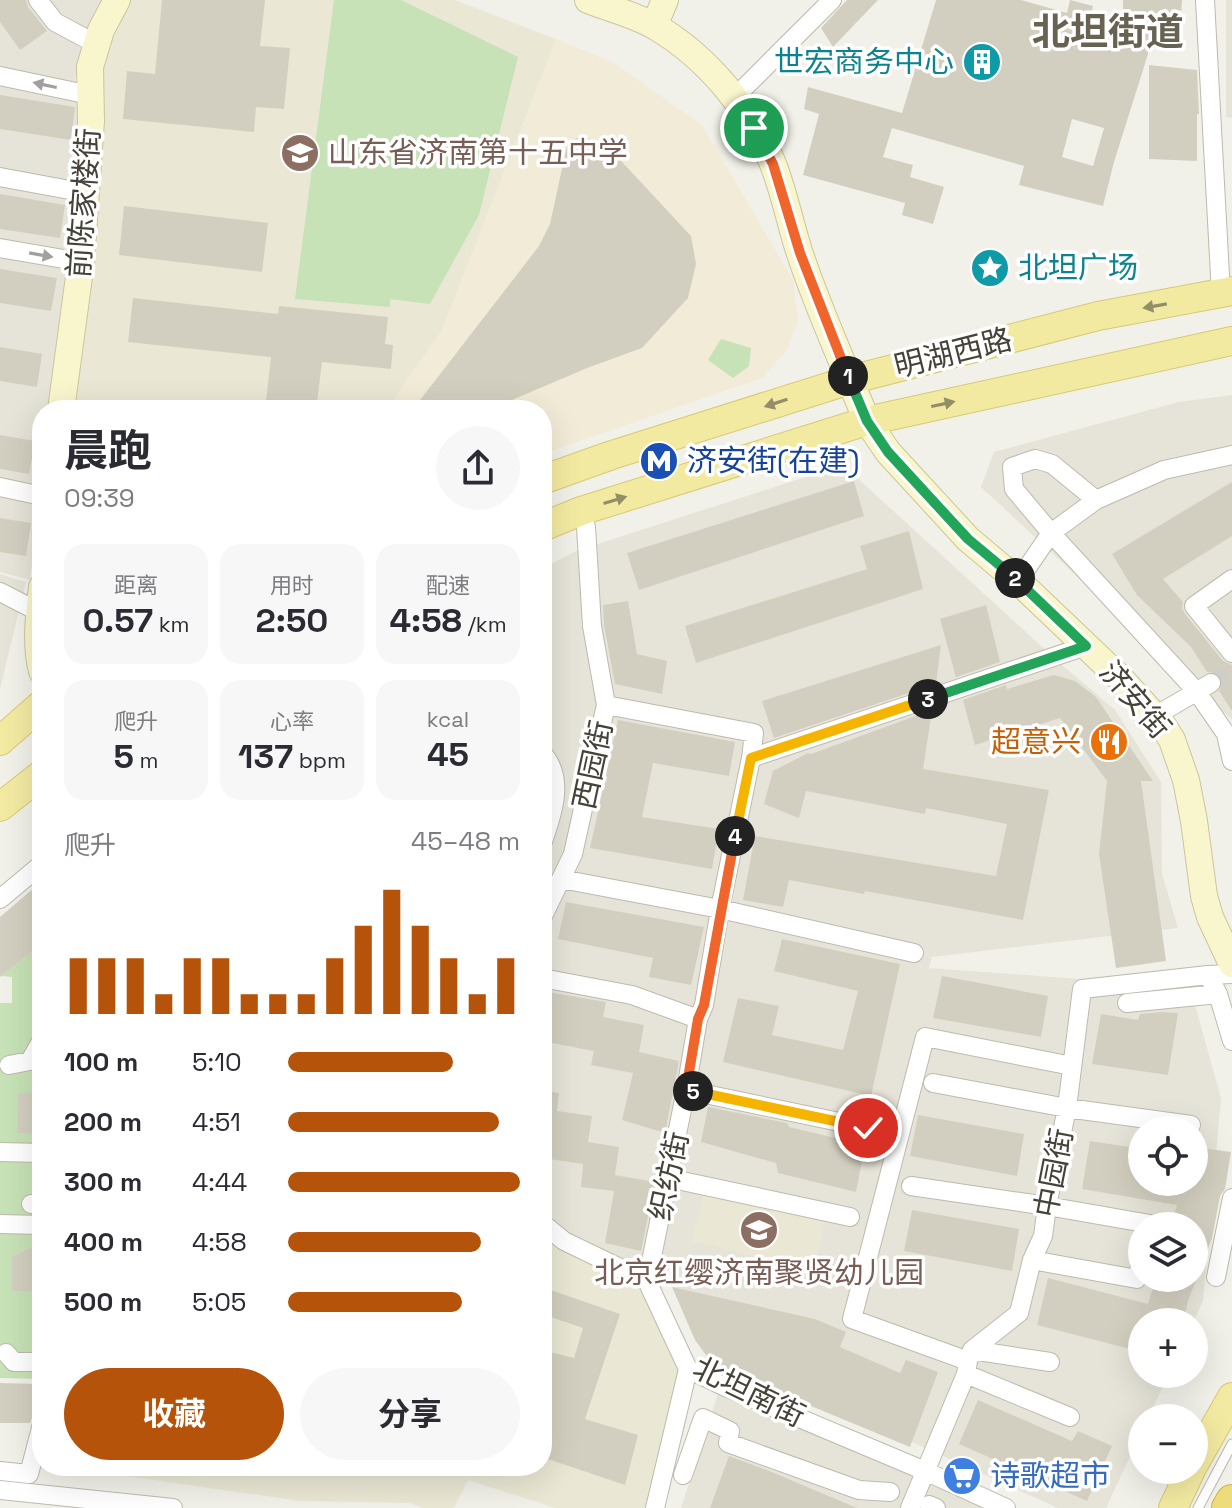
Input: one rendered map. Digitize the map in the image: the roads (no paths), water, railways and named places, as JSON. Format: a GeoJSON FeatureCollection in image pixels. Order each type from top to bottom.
{"type":"FeatureCollection","features":[{"type":"Feature","properties":{"kind":"highway"},"geometry":{"type":"LineString","coordinates":[[1228,1508],[1232,1501]]}},
{"type":"Feature","properties":{"kind":"main road","name":"前陈家楼街"},"geometry":{"type":"LineString","coordinates":[[62,400],[81,262],[91,121],[90,67],[101,30],[117,0]]}},
{"type":"Feature","properties":{"kind":"main road","name":"济安街"},"geometry":{"type":"LineString","coordinates":[[588,0],[654,26],[685,48],[734,98],[773,164],[800,253],[850,380],[867,421],[888,452],[958,528],[1122,680],[1172,740],[1186,780],[1204,896],[1210,917],[1232,964]]}},
{"type":"Feature","properties":{"kind":"main road"},"geometry":{"type":"LineString","coordinates":[[654,26],[665,0]]}},
{"type":"Feature","properties":{"kind":"main road","name":"明湖西路"},"geometry":{"type":"LineString","coordinates":[[552,476],[850,380],[1098,316],[1226,292]]}},
{"type":"Feature","properties":{"kind":"main road","name":"明湖西路"},"geometry":{"type":"LineString","coordinates":[[552,523],[867,421],[1232,341]]}},
{"type":"Feature","properties":{"kind":"main road"},"geometry":{"type":"LineString","coordinates":[[0,741],[32,713]]}},
{"type":"Feature","properties":{"kind":"main road"},"geometry":{"type":"LineString","coordinates":[[0,807],[32,782]]}},
{"type":"Feature","properties":{"kind":"main road"},"geometry":{"type":"LineString","coordinates":[[1208,1438],[1232,1397]]}},
{"type":"Feature","properties":{"kind":"main road"},"geometry":{"type":"LineString","coordinates":[[1173,1508],[1184,1484]]}},
{"type":"Feature","properties":{"kind":"street"},"geometry":{"type":"LineString","coordinates":[[38,0],[55,22],[96,44]]}},
{"type":"Feature","properties":{"kind":"street"},"geometry":{"type":"LineString","coordinates":[[734,98],[832,0]]}},
{"type":"Feature","properties":{"kind":"street"},"geometry":{"type":"LineString","coordinates":[[1205,0],[1226,292]]}},
{"type":"Feature","properties":{"kind":"street"},"geometry":{"type":"LineString","coordinates":[[0,76],[90,95]]}},
{"type":"Feature","properties":{"kind":"street"},"geometry":{"type":"LineString","coordinates":[[0,177],[86,193]]}},
{"type":"Feature","properties":{"kind":"street"},"geometry":{"type":"LineString","coordinates":[[0,248],[81,262]]}},
{"type":"Feature","properties":{"kind":"street"},"geometry":{"type":"LineString","coordinates":[[1018,581],[1051,533],[1096,500],[1164,470],[1232,455]]}},
{"type":"Feature","properties":{"kind":"street"},"geometry":{"type":"LineString","coordinates":[[1096,500],[1052,464],[1035,459],[1012,467],[1014,489],[1051,533],[1204,688],[1226,734],[1232,761]]}},
{"type":"Feature","properties":{"kind":"street"},"geometry":{"type":"LineString","coordinates":[[0,487],[32,494]]}},
{"type":"Feature","properties":{"kind":"street","name":"西园街"},"geometry":{"type":"LineString","coordinates":[[552,897],[573,854],[606,705],[592,626],[586,527],[581,511]]}},
{"type":"Feature","properties":{"kind":"street"},"geometry":{"type":"LineString","coordinates":[[1232,579],[1194,606],[1232,653]]}},
{"type":"Feature","properties":{"kind":"street"},"geometry":{"type":"LineString","coordinates":[[0,592],[32,598]]}},
{"type":"Feature","properties":{"kind":"street"},"geometry":{"type":"LineString","coordinates":[[606,705],[754,733],[751,758],[1086,646]]}},
{"type":"Feature","properties":{"kind":"street"},"geometry":{"type":"LineString","coordinates":[[1155,716],[1204,688]]}},
{"type":"Feature","properties":{"kind":"street","name":"织纺街"},"geometry":{"type":"LineString","coordinates":[[647,1281],[751,758]]}},
{"type":"Feature","properties":{"kind":"street"},"geometry":{"type":"LineString","coordinates":[[552,769],[556,779],[552,818]]}},
{"type":"Feature","properties":{"kind":"street"},"geometry":{"type":"LineString","coordinates":[[0,899],[32,872]]}},
{"type":"Feature","properties":{"kind":"street"},"geometry":{"type":"LineString","coordinates":[[561,879],[720,909],[914,953]]}},
{"type":"Feature","properties":{"kind":"street","name":"中园街"},"geometry":{"type":"LineString","coordinates":[[922,1505],[925,1471],[969,1362],[1019,1313],[1032,1260],[1043,1236],[1067,1108],[1082,989],[1232,974]]}},
{"type":"Feature","properties":{"kind":"street"},"geometry":{"type":"LineString","coordinates":[[1208,975],[1218,994],[1232,1041]]}},
{"type":"Feature","properties":{"kind":"street"},"geometry":{"type":"LineString","coordinates":[[552,980],[632,995],[698,1019]]}},
{"type":"Feature","properties":{"kind":"street"},"geometry":{"type":"LineString","coordinates":[[1127,1003],[1218,994]]}},
{"type":"Feature","properties":{"kind":"street"},"geometry":{"type":"LineString","coordinates":[[1070,1417],[969,1362],[852,1319],[925,1037],[1072,1066]]}},
{"type":"Feature","properties":{"kind":"street"},"geometry":{"type":"LineString","coordinates":[[9,1065],[32,1062]]}},
{"type":"Feature","properties":{"kind":"street"},"geometry":{"type":"LineString","coordinates":[[933,1083],[1128,1116]]}},
{"type":"Feature","properties":{"kind":"street"},"geometry":{"type":"LineString","coordinates":[[686,1090],[868,1128]]}},
{"type":"Feature","properties":{"kind":"street"},"geometry":{"type":"LineString","coordinates":[[0,1152],[32,1153]]}},
{"type":"Feature","properties":{"kind":"street"},"geometry":{"type":"LineString","coordinates":[[668,1178],[850,1217]]}},
{"type":"Feature","properties":{"kind":"street"},"geometry":{"type":"LineString","coordinates":[[911,1186],[1128,1220]]}},
{"type":"Feature","properties":{"kind":"street"},"geometry":{"type":"LineString","coordinates":[[1216,1277],[1232,1198]]}},
{"type":"Feature","properties":{"kind":"street"},"geometry":{"type":"LineString","coordinates":[[0,1224],[32,1225]]}},
{"type":"Feature","properties":{"kind":"street"},"geometry":{"type":"LineString","coordinates":[[552,1231],[564,1241],[647,1281]]}},
{"type":"Feature","properties":{"kind":"street"},"geometry":{"type":"LineString","coordinates":[[1032,1260],[1128,1277]]}},
{"type":"Feature","properties":{"kind":"street","name":"北坦南街"},"geometry":{"type":"LineString","coordinates":[[647,1281],[688,1369],[1006,1508]]}},
{"type":"Feature","properties":{"kind":"street"},"geometry":{"type":"LineString","coordinates":[[6,1353],[14,1362],[32,1362]]}},
{"type":"Feature","properties":{"kind":"street"},"geometry":{"type":"LineString","coordinates":[[969,1362],[1050,1362]]}},
{"type":"Feature","properties":{"kind":"street"},"geometry":{"type":"LineString","coordinates":[[655,1508],[688,1369]]}},
{"type":"Feature","properties":{"kind":"street"},"geometry":{"type":"LineString","coordinates":[[683,1475],[703,1418],[730,1431],[728,1443],[886,1500],[922,1505]]}},
{"type":"Feature","properties":{"kind":"street"},"geometry":{"type":"LineString","coordinates":[[1,1489],[29,1474],[32,1462]]}},
{"type":"Feature","properties":{"kind":"street"},"geometry":{"type":"LineString","coordinates":[[1,1489],[173,1508]]}},
{"type":"Feature","properties":{"kind":"lane"},"geometry":{"type":"LineString","coordinates":[[1198,1508],[1232,1444]]}},
{"type":"Feature","properties":{"kind":"tunnel"},"geometry":{"type":"LineString","coordinates":[[1211,683],[1232,671]]}},
{"type":"Feature","properties":{"kind":"place","name":"世宏商务中心"},"geometry":{"type":"Point","coordinates":[982,62]}},
{"type":"Feature","properties":{"kind":"place","name":"山东省济南第十五中学"},"geometry":{"type":"Point","coordinates":[300,153]}},
{"type":"Feature","properties":{"kind":"place","name":"北坦广场"},"geometry":{"type":"Point","coordinates":[990,268]}},
{"type":"Feature","properties":{"kind":"place","name":"济安街(在建)"},"geometry":{"type":"Point","coordinates":[659,461]}},
{"type":"Feature","properties":{"kind":"place","name":"超意兴"},"geometry":{"type":"Point","coordinates":[1109,742]}},
{"type":"Feature","properties":{"kind":"place","name":"北京红缨济南聚贤幼儿园"},"geometry":{"type":"Point","coordinates":[759,1230]}},
{"type":"Feature","properties":{"kind":"place","name":"诗歌超市"},"geometry":{"type":"Point","coordinates":[962,1476]}},
{"type":"Feature","properties":{"kind":"district","name":"北坦街道"},"geometry":{"type":"Point","coordinates":[1108,32]}}]}
